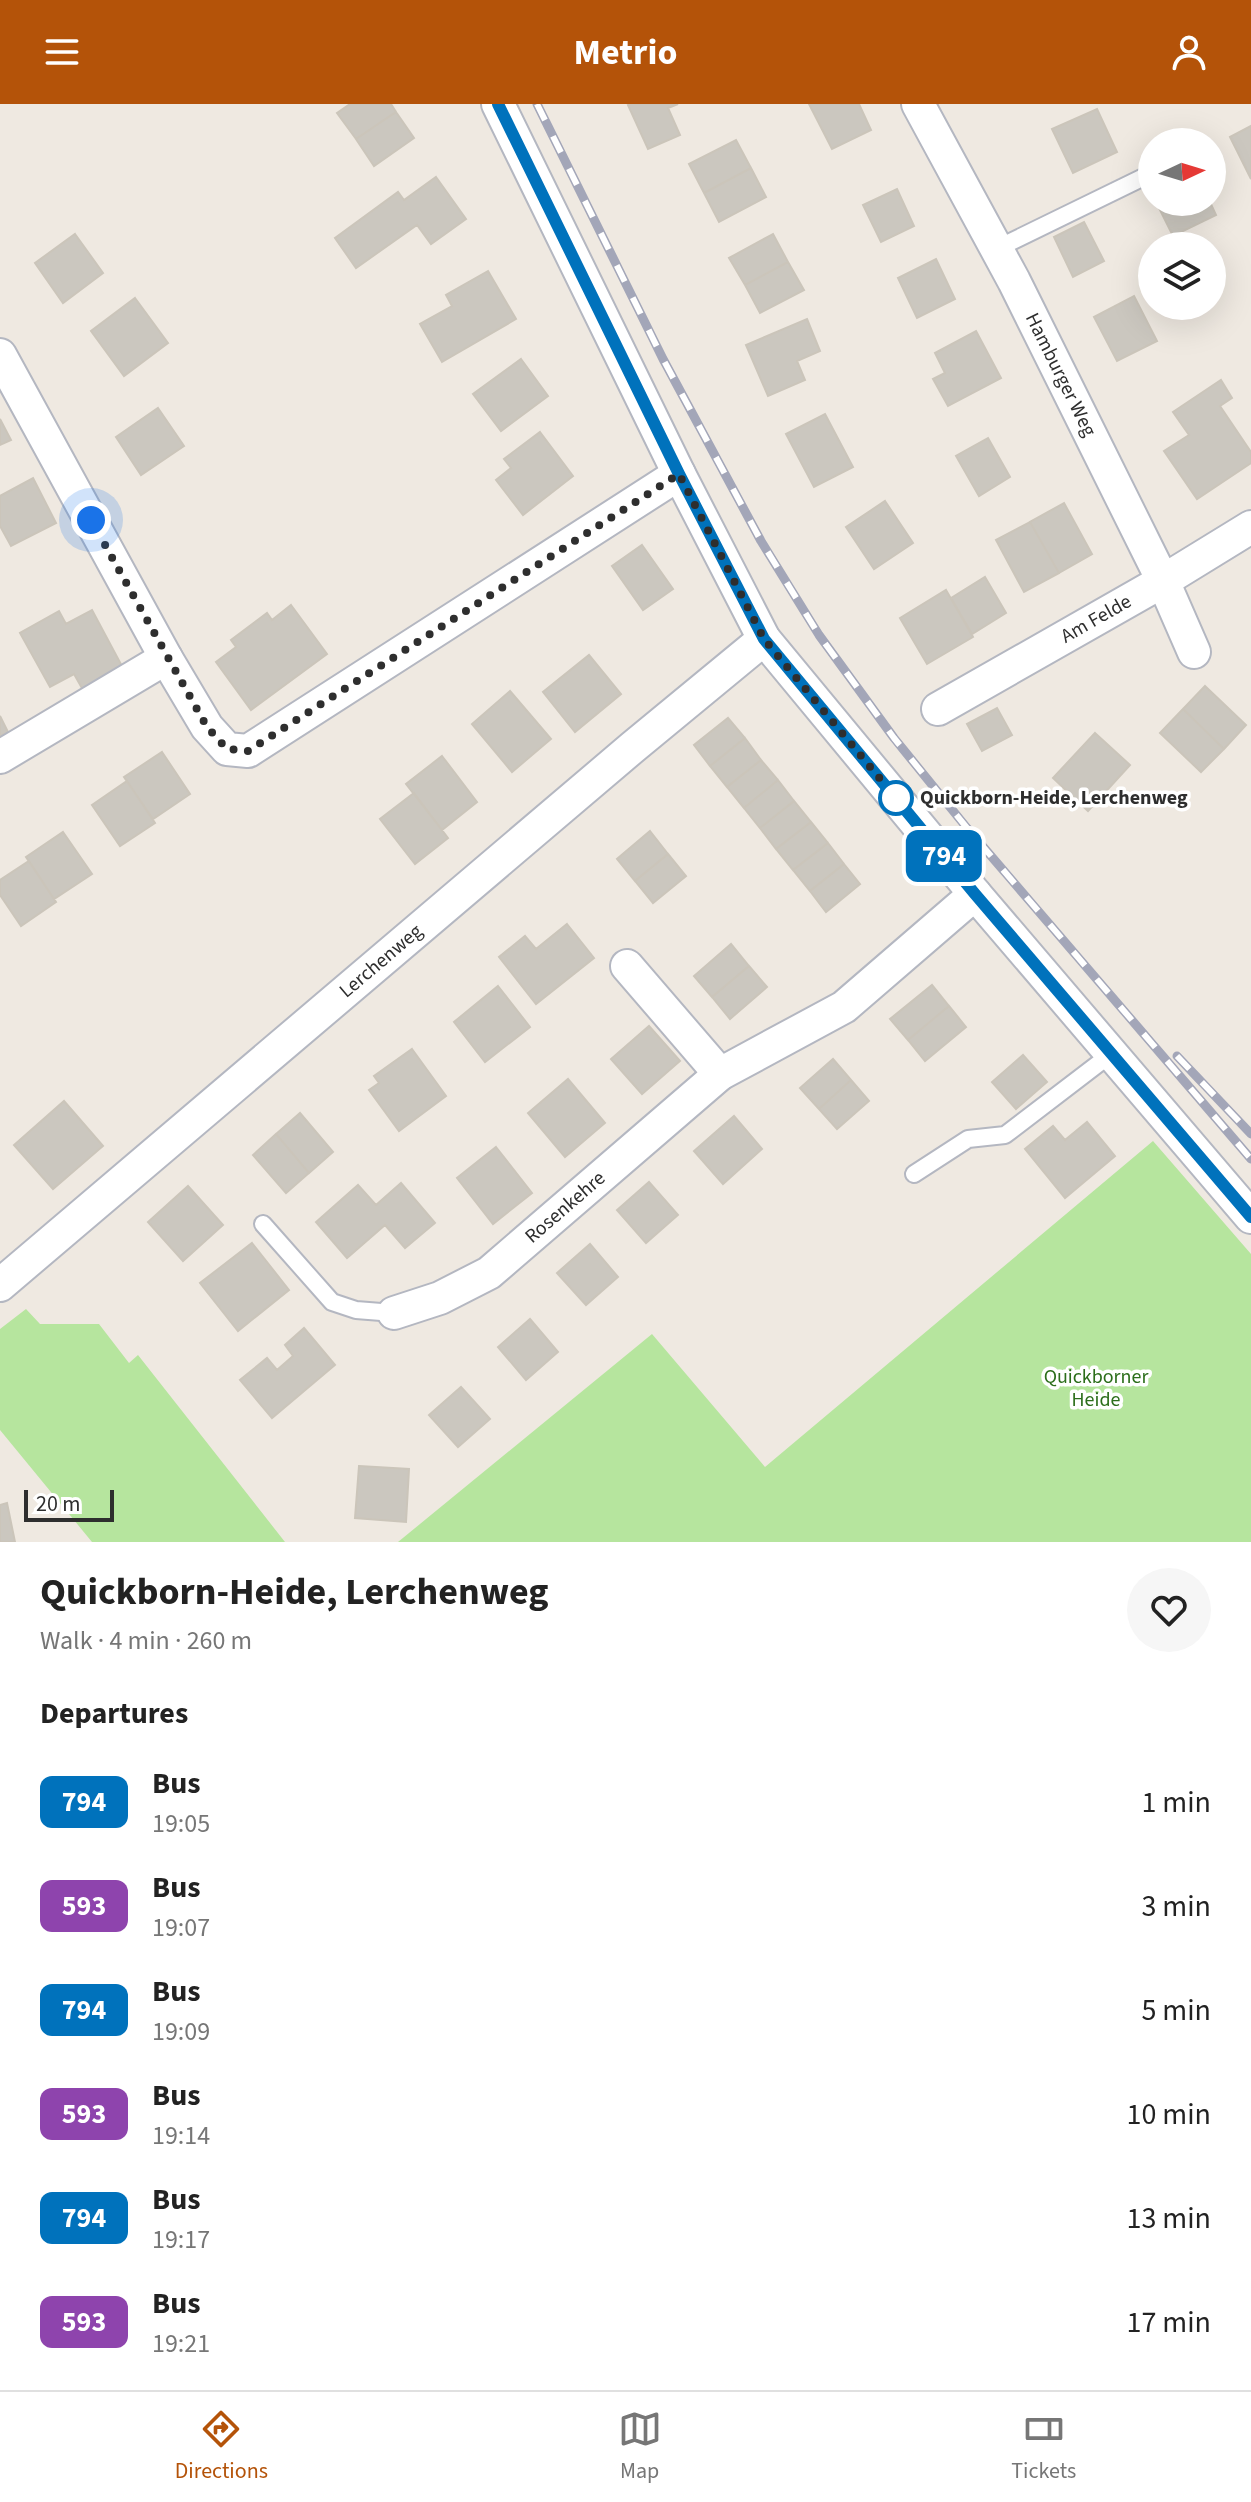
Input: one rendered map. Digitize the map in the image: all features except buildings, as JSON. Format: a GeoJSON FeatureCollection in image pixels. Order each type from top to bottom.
{"type":"FeatureCollection","features":[{"type":"Feature","properties":{"kind":"street"},"geometry":{"type":"LineString","coordinates":[[498,104],[679,474],[764,639],[975,894],[1251,1217]]}},
{"type":"Feature","properties":{"kind":"street","name":"Hamburger Weg"},"geometry":{"type":"LineString","coordinates":[[918,104],[996,249],[1163,581],[1194,652]]}},
{"type":"Feature","properties":{"kind":"street"},"geometry":{"type":"LineString","coordinates":[[0,355],[166,658],[207,727],[227,749],[248,751],[679,474]]}},
{"type":"Feature","properties":{"kind":"street","name":"Am Felde"},"geometry":{"type":"LineString","coordinates":[[938,709],[1163,581],[1251,527]]}},
{"type":"Feature","properties":{"kind":"street","name":"Lerchenweg"},"geometry":{"type":"LineString","coordinates":[[0,1285],[764,639]]}},
{"type":"Feature","properties":{"kind":"street"},"geometry":{"type":"LineString","coordinates":[[0,757],[166,658]]}},
{"type":"Feature","properties":{"kind":"street","name":"Rosenkehre"},"geometry":{"type":"LineString","coordinates":[[394,1313],[440,1298],[489,1273],[720,1074],[844,1007],[975,894]]}},
{"type":"Feature","properties":{"kind":"street"},"geometry":{"type":"LineString","coordinates":[[627,966],[720,1074]]}},
{"type":"Feature","properties":{"kind":"lane"},"geometry":{"type":"LineString","coordinates":[[996,249],[1138,180]]}},
{"type":"Feature","properties":{"kind":"lane"},"geometry":{"type":"LineString","coordinates":[[914,1174],[968,1139],[1005,1135],[1111,1054]]}},
{"type":"Feature","properties":{"kind":"lane"},"geometry":{"type":"LineString","coordinates":[[263,1224],[332,1302],[356,1310],[394,1313]]}},
{"type":"Feature","properties":{"kind":"green space","name":"Quickborner Heide"},"geometry":{"type":"Polygon","coordinates":[[[1153,1141],[1251,1254],[1251,1542],[398,1542],[652,1334],[765,1467],[1153,1141]]]}},
{"type":"Feature","properties":{"kind":"green space"},"geometry":{"type":"Polygon","coordinates":[[[26,1309],[40,1324],[99,1324],[129,1363],[138,1355],[285,1542],[92,1542],[0,1430],[0,1329],[26,1309]]]}},
{"type":"Feature","properties":{"kind":"railway"},"geometry":{"type":"LineString","coordinates":[[537,104],[663,359],[761,541],[819,635],[894,738],[967,828],[1251,1159]]}},
{"type":"Feature","properties":{"kind":"railway"},"geometry":{"type":"LineString","coordinates":[[1177,1056],[1251,1134]]}},
{"type":"Feature","properties":{"kind":"bus line","name":"794"},"geometry":{"type":"LineString","coordinates":[[498,104],[679,474],[764,639],[975,894],[1251,1217]]}},
{"type":"Feature","properties":{"kind":"place","name":"Quickborn-Heide, Lerchenweg"},"geometry":{"type":"Point","coordinates":[896,798]}},
{"type":"Feature","properties":{"kind":"route"},"geometry":{"type":"LineString","coordinates":[[91,520],[207,727],[227,749],[248,751],[679,474],[764,639],[896,798]]}}]}
